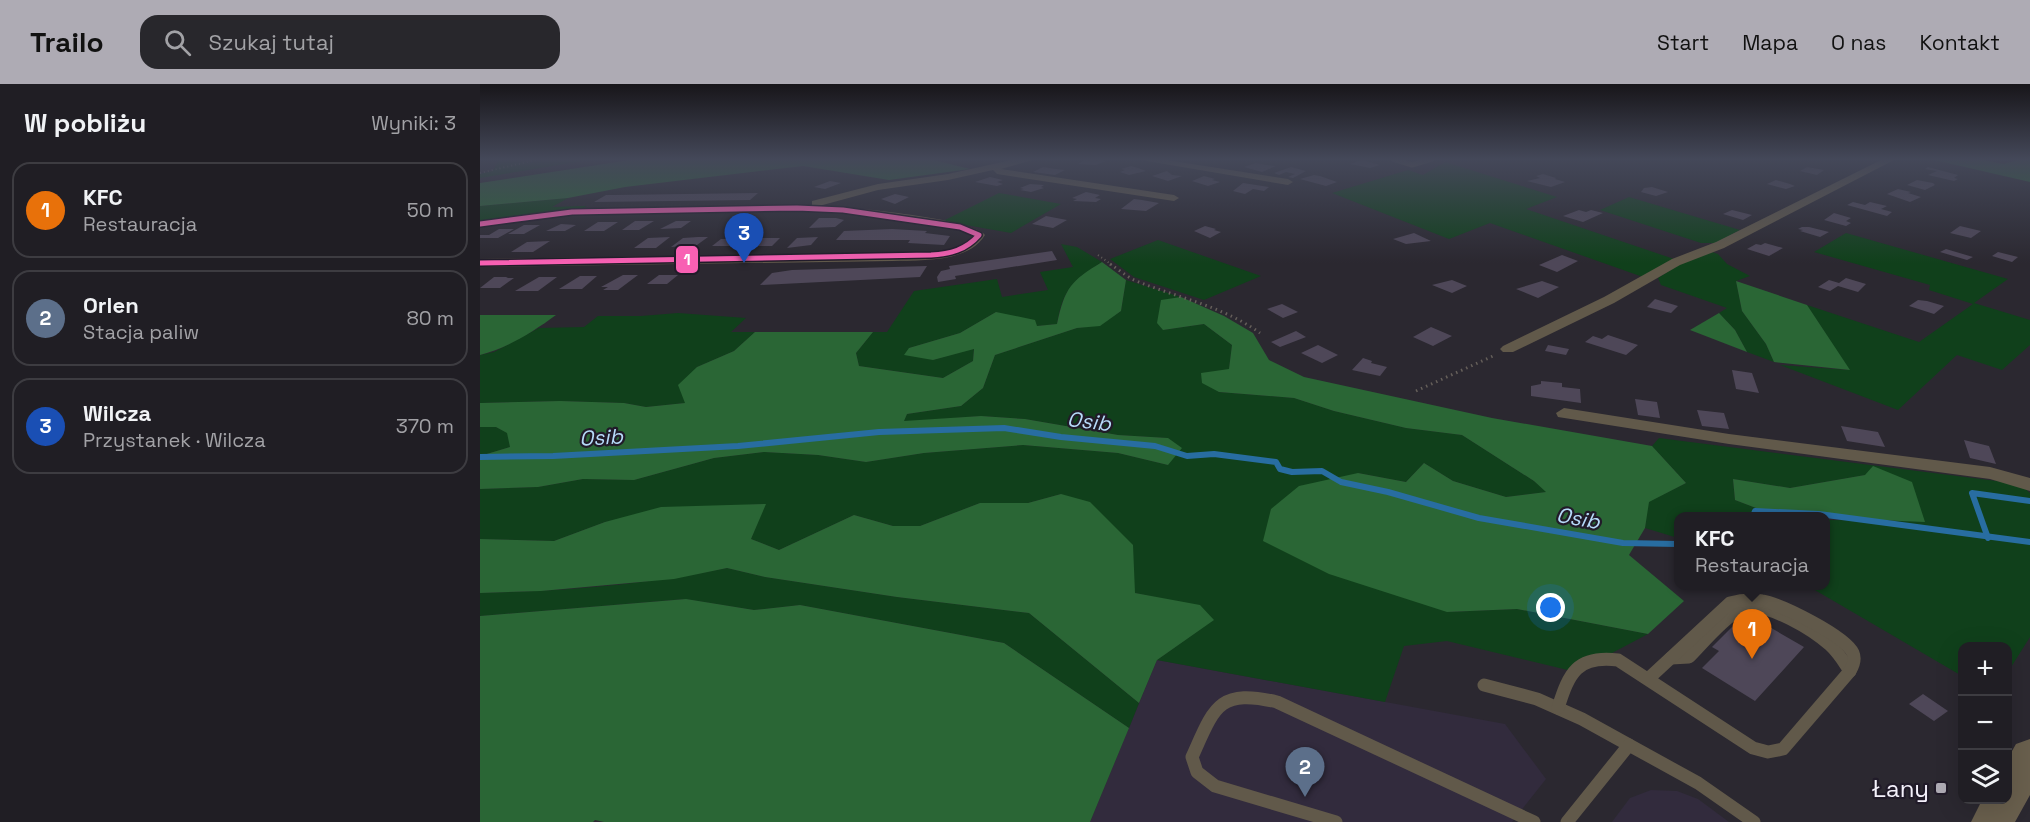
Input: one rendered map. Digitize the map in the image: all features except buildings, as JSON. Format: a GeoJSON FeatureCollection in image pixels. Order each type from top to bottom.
{"type":"FeatureCollection","features":[{"type":"Feature","properties":{"kind":"main road"},"geometry":{"type":"LineString","coordinates":[[2012,787],[2030,756]]}},
{"type":"Feature","properties":{"kind":"main road"},"geometry":{"type":"LineString","coordinates":[[1992,822],[2003,804]]}},
{"type":"Feature","properties":{"kind":"street"},"geometry":{"type":"LineString","coordinates":[[797,208],[854,193]]}},
{"type":"Feature","properties":{"kind":"street"},"geometry":{"type":"LineString","coordinates":[[1145,193],[1174,198]]}},
{"type":"Feature","properties":{"kind":"street"},"geometry":{"type":"LineString","coordinates":[[1508,349],[1609,300],[1676,262],[1720,245],[1823,193]]}},
{"type":"Feature","properties":{"kind":"street"},"geometry":{"type":"LineString","coordinates":[[480,224],[572,212],[797,208],[877,214],[960,227],[979,235],[978,241],[971,246],[948,252],[892,257],[480,263]]}},
{"type":"Feature","properties":{"kind":"street"},"geometry":{"type":"LineString","coordinates":[[1564,413],[1729,439],[1990,473],[2030,485]]}},
{"type":"Feature","properties":{"kind":"lane"},"geometry":{"type":"LineString","coordinates":[[1558,708],[1566,681],[1578,666],[1588,659],[1605,657],[1618,660],[1648,678],[1753,748],[1764,752],[1774,752],[1783,749],[1850,671],[1831,646],[1822,639],[1776,613],[1757,608],[1738,611],[1689,657],[1671,658],[1648,678]]}},
{"type":"Feature","properties":{"kind":"lane"},"geometry":{"type":"LineString","coordinates":[[1484,686],[1538,699],[1558,708],[1698,783],[1754,822]]}},
{"type":"Feature","properties":{"kind":"lane"},"geometry":{"type":"LineString","coordinates":[[1336,822],[1215,786],[1197,772],[1192,757],[1215,709],[1229,698],[1245,696],[1277,702],[1534,822]]}},
{"type":"Feature","properties":{"kind":"lane"},"geometry":{"type":"LineString","coordinates":[[1567,822],[1629,745]]}},
{"type":"Feature","properties":{"kind":"path"},"geometry":{"type":"LineString","coordinates":[[1098,255],[1132,279],[1205,303],[1241,319],[1260,333]]}},
{"type":"Feature","properties":{"kind":"path"},"geometry":{"type":"LineString","coordinates":[[1416,391],[1508,349]]}},
{"type":"Feature","properties":{"kind":"shaded area"},"geometry":{"type":"Polygon","coordinates":[[[1157,660],[1505,724],[1546,779],[1512,822],[1090,822],[1157,660]]]}},
{"type":"Feature","properties":{"kind":"shaded area"},"geometry":{"type":"Polygon","coordinates":[[[1651,790],[1677,791],[1698,799],[1729,822],[1612,822],[1630,798],[1651,790]]]}},
{"type":"Feature","properties":{"kind":"green space"},"geometry":{"type":"Polygon","coordinates":[[[480,193],[592,193],[568,198],[480,206],[480,193]]]}},
{"type":"Feature","properties":{"kind":"green space"},"geometry":{"type":"Polygon","coordinates":[[[998,193],[1061,204],[1011,233],[943,221],[998,193]]]}},
{"type":"Feature","properties":{"kind":"green space"},"geometry":{"type":"Polygon","coordinates":[[[1333,193],[1546,193],[1557,197],[1526,209],[1674,259],[1643,277],[1490,223],[1449,239],[1333,193]]]}},
{"type":"Feature","properties":{"kind":"green space"},"geometry":{"type":"Polygon","coordinates":[[[1629,197],[1740,230],[1716,243],[1701,243],[1600,210],[1629,197]]]}},
{"type":"Feature","properties":{"kind":"green space"},"geometry":{"type":"Polygon","coordinates":[[[568,198],[552,207],[587,206],[582,209],[535,213],[480,222],[480,206],[568,198]]]}},
{"type":"Feature","properties":{"kind":"green space"},"geometry":{"type":"Polygon","coordinates":[[[1846,233],[2008,279],[1974,303],[2030,320],[2030,345],[2002,370],[1957,355],[1898,410],[1780,365],[1849,370],[1807,305],[1919,342],[1973,304],[1929,290],[1930,285],[1814,252],[1846,233]]]}},
{"type":"Feature","properties":{"kind":"green space"},"geometry":{"type":"Polygon","coordinates":[[[1158,240],[1261,276],[1204,300],[1134,277],[1110,259],[1158,240]]]}},
{"type":"Feature","properties":{"kind":"green space"},"geometry":{"type":"Polygon","coordinates":[[[1061,244],[1077,247],[1102,262],[1084,274],[1071,287],[1062,302],[1057,324],[1037,326],[996,312],[960,333],[909,348],[933,360],[974,348],[973,361],[943,378],[859,366],[856,353],[873,332],[887,332],[914,291],[997,279],[1002,297],[1048,290],[1040,272],[1073,267],[1061,244]]]}},
{"type":"Feature","properties":{"kind":"green space"},"geometry":{"type":"Polygon","coordinates":[[[1712,252],[1718,254],[1727,264],[1750,276],[1736,281],[1742,311],[1766,344],[1774,362],[1747,352],[1735,330],[1719,313],[1727,308],[1661,285],[1658,278],[1680,264],[1712,252]]]}},
{"type":"Feature","properties":{"kind":"green space"},"geometry":{"type":"Polygon","coordinates":[[[1102,262],[1126,280],[1121,311],[1100,326],[1077,328],[995,355],[983,388],[961,406],[907,414],[904,421],[981,416],[1025,419],[1118,435],[1168,438],[1182,448],[1168,465],[1118,453],[1023,445],[924,453],[866,462],[818,455],[764,452],[714,458],[634,480],[583,479],[538,487],[480,489],[480,456],[510,447],[507,433],[496,427],[480,427],[480,403],[560,401],[624,403],[646,407],[685,403],[678,385],[697,367],[734,351],[755,332],[873,332],[856,353],[859,366],[943,378],[973,361],[974,349],[933,360],[904,355],[909,348],[960,333],[996,312],[1035,320],[1037,326],[1057,324],[1063,301],[1071,286],[1083,274],[1102,262]]]}},
{"type":"Feature","properties":{"kind":"green space"},"geometry":{"type":"Polygon","coordinates":[[[1126,280],[1181,297],[1161,301],[1163,330],[1204,324],[1232,345],[1229,369],[1218,392],[1294,398],[1334,411],[1406,428],[1462,435],[1534,481],[1547,492],[1506,497],[1453,481],[1424,463],[1406,482],[1358,473],[1447,612],[1517,609],[1648,634],[1576,672],[1447,641],[1404,646],[1385,702],[1157,660],[1213,620],[1169,600],[1135,593],[1061,494],[1028,503],[980,503],[920,526],[893,526],[854,515],[779,550],[751,539],[765,504],[715,507],[605,522],[554,541],[480,539],[480,489],[538,487],[583,479],[634,480],[714,458],[764,452],[818,455],[866,462],[924,453],[1023,445],[1118,453],[1168,465],[1167,438],[1118,435],[1025,419],[981,416],[903,422],[907,414],[961,406],[983,388],[995,355],[1077,328],[1100,325],[1121,311],[1126,280]]]}},
{"type":"Feature","properties":{"kind":"green space"},"geometry":{"type":"Polygon","coordinates":[[[1736,281],[1807,305],[1850,370],[1774,362],[1766,344],[1742,311],[1736,281]]]}},
{"type":"Feature","properties":{"kind":"green space"},"geometry":{"type":"Polygon","coordinates":[[[1181,297],[1224,316],[1253,333],[1269,360],[1304,377],[1492,418],[1652,446],[1686,483],[1649,502],[1645,528],[1629,555],[1684,601],[1648,634],[1517,609],[1447,612],[1329,574],[1263,541],[1271,509],[1299,486],[1358,473],[1406,482],[1424,463],[1453,481],[1506,497],[1546,492],[1534,481],[1462,435],[1406,428],[1334,411],[1294,398],[1219,392],[1202,383],[1201,373],[1229,369],[1232,345],[1204,324],[1163,330],[1157,323],[1161,300],[1181,297]]]}},
{"type":"Feature","properties":{"kind":"green space"},"geometry":{"type":"Polygon","coordinates":[[[678,313],[746,318],[731,332],[755,332],[734,351],[697,367],[685,403],[646,407],[624,403],[560,401],[480,403],[480,355],[494,352],[539,328],[584,327],[598,316],[678,313]]]}},
{"type":"Feature","properties":{"kind":"green space"},"geometry":{"type":"Polygon","coordinates":[[[1719,313],[1735,330],[1747,352],[1690,330],[1719,313]]]}},
{"type":"Feature","properties":{"kind":"green space"},"geometry":{"type":"Polygon","coordinates":[[[480,315],[556,315],[520,339],[480,355],[480,315]]]}},
{"type":"Feature","properties":{"kind":"green space"},"geometry":{"type":"Polygon","coordinates":[[[480,427],[496,427],[508,433],[510,447],[480,456],[480,427]]]}},
{"type":"Feature","properties":{"kind":"green space"},"geometry":{"type":"Polygon","coordinates":[[[1659,438],[2020,484],[2030,493],[2030,637],[2012,666],[2012,642],[1958,642],[1958,674],[1815,590],[1830,590],[1830,520],[1925,521],[1865,475],[1790,488],[1733,479],[1735,500],[1766,512],[1674,512],[1674,537],[1645,528],[1648,502],[1686,483],[1652,446],[1659,438]]]}},
{"type":"Feature","properties":{"kind":"green space"},"geometry":{"type":"Polygon","coordinates":[[[1873,466],[1912,482],[1925,522],[1830,518],[1830,512],[1766,512],[1735,500],[1733,479],[1790,488],[1865,475],[1873,466]]]}},
{"type":"Feature","properties":{"kind":"green space"},"geometry":{"type":"Polygon","coordinates":[[[1061,494],[1090,502],[1133,545],[1135,593],[1200,605],[1214,620],[1157,660],[1139,703],[1029,613],[897,597],[765,577],[727,568],[674,579],[541,591],[480,593],[480,539],[554,541],[605,522],[661,507],[766,504],[751,539],[779,550],[854,515],[893,526],[920,526],[980,503],[1028,503],[1061,494]]]}},
{"type":"Feature","properties":{"kind":"green space"},"geometry":{"type":"Polygon","coordinates":[[[727,568],[765,577],[897,597],[1029,613],[1139,703],[1129,728],[1004,643],[800,605],[754,610],[685,599],[480,616],[480,593],[604,586],[666,579],[727,568]]]}},
{"type":"Feature","properties":{"kind":"green space"},"geometry":{"type":"Polygon","coordinates":[[[686,599],[754,610],[800,605],[1004,643],[1129,728],[1090,822],[604,822],[595,820],[593,822],[480,822],[480,616],[686,599]]]}},
{"type":"Feature","properties":{"kind":"waterway","name":"Osib"},"geometry":{"type":"LineString","coordinates":[[480,457],[553,456],[738,446],[879,432],[1004,428],[1061,437],[1155,446],[1187,456],[1214,454],[1276,462],[1280,469],[1292,472],[1322,471],[1341,482],[1388,492],[1479,518],[1623,543],[1674,544]]}},
{"type":"Feature","properties":{"kind":"waterway"},"geometry":{"type":"LineString","coordinates":[[1987,536],[1972,493],[2030,501]]}},
{"type":"Feature","properties":{"kind":"waterway","name":"Osib"},"geometry":{"type":"LineString","coordinates":[[1755,512],[1776,512]]}},
{"type":"Feature","properties":{"kind":"waterway","name":"Osib"},"geometry":{"type":"LineString","coordinates":[[1830,515],[1987,536]]}},
{"type":"Feature","properties":{"kind":"waterway","name":"Osib"},"geometry":{"type":"LineString","coordinates":[[1987,536],[2030,542]]}},
{"type":"Feature","properties":{"kind":"transit line","name":"1"},"geometry":{"type":"LineString","coordinates":[[480,224],[572,212],[797,208],[843,210],[960,227],[979,235],[973,242],[958,251],[931,255],[480,263]]}},
{"type":"Feature","properties":{"kind":"place","name":"Wilcza"},"geometry":{"type":"Point","coordinates":[744,263]}},
{"type":"Feature","properties":{"kind":"place","name":"KFC"},"geometry":{"type":"Point","coordinates":[1752,659]}},
{"type":"Feature","properties":{"kind":"place","name":"Łany"},"geometry":{"type":"Point","coordinates":[1941,788]}},
{"type":"Feature","properties":{"kind":"place","name":"Orlen"},"geometry":{"type":"Point","coordinates":[1305,797]}}]}
